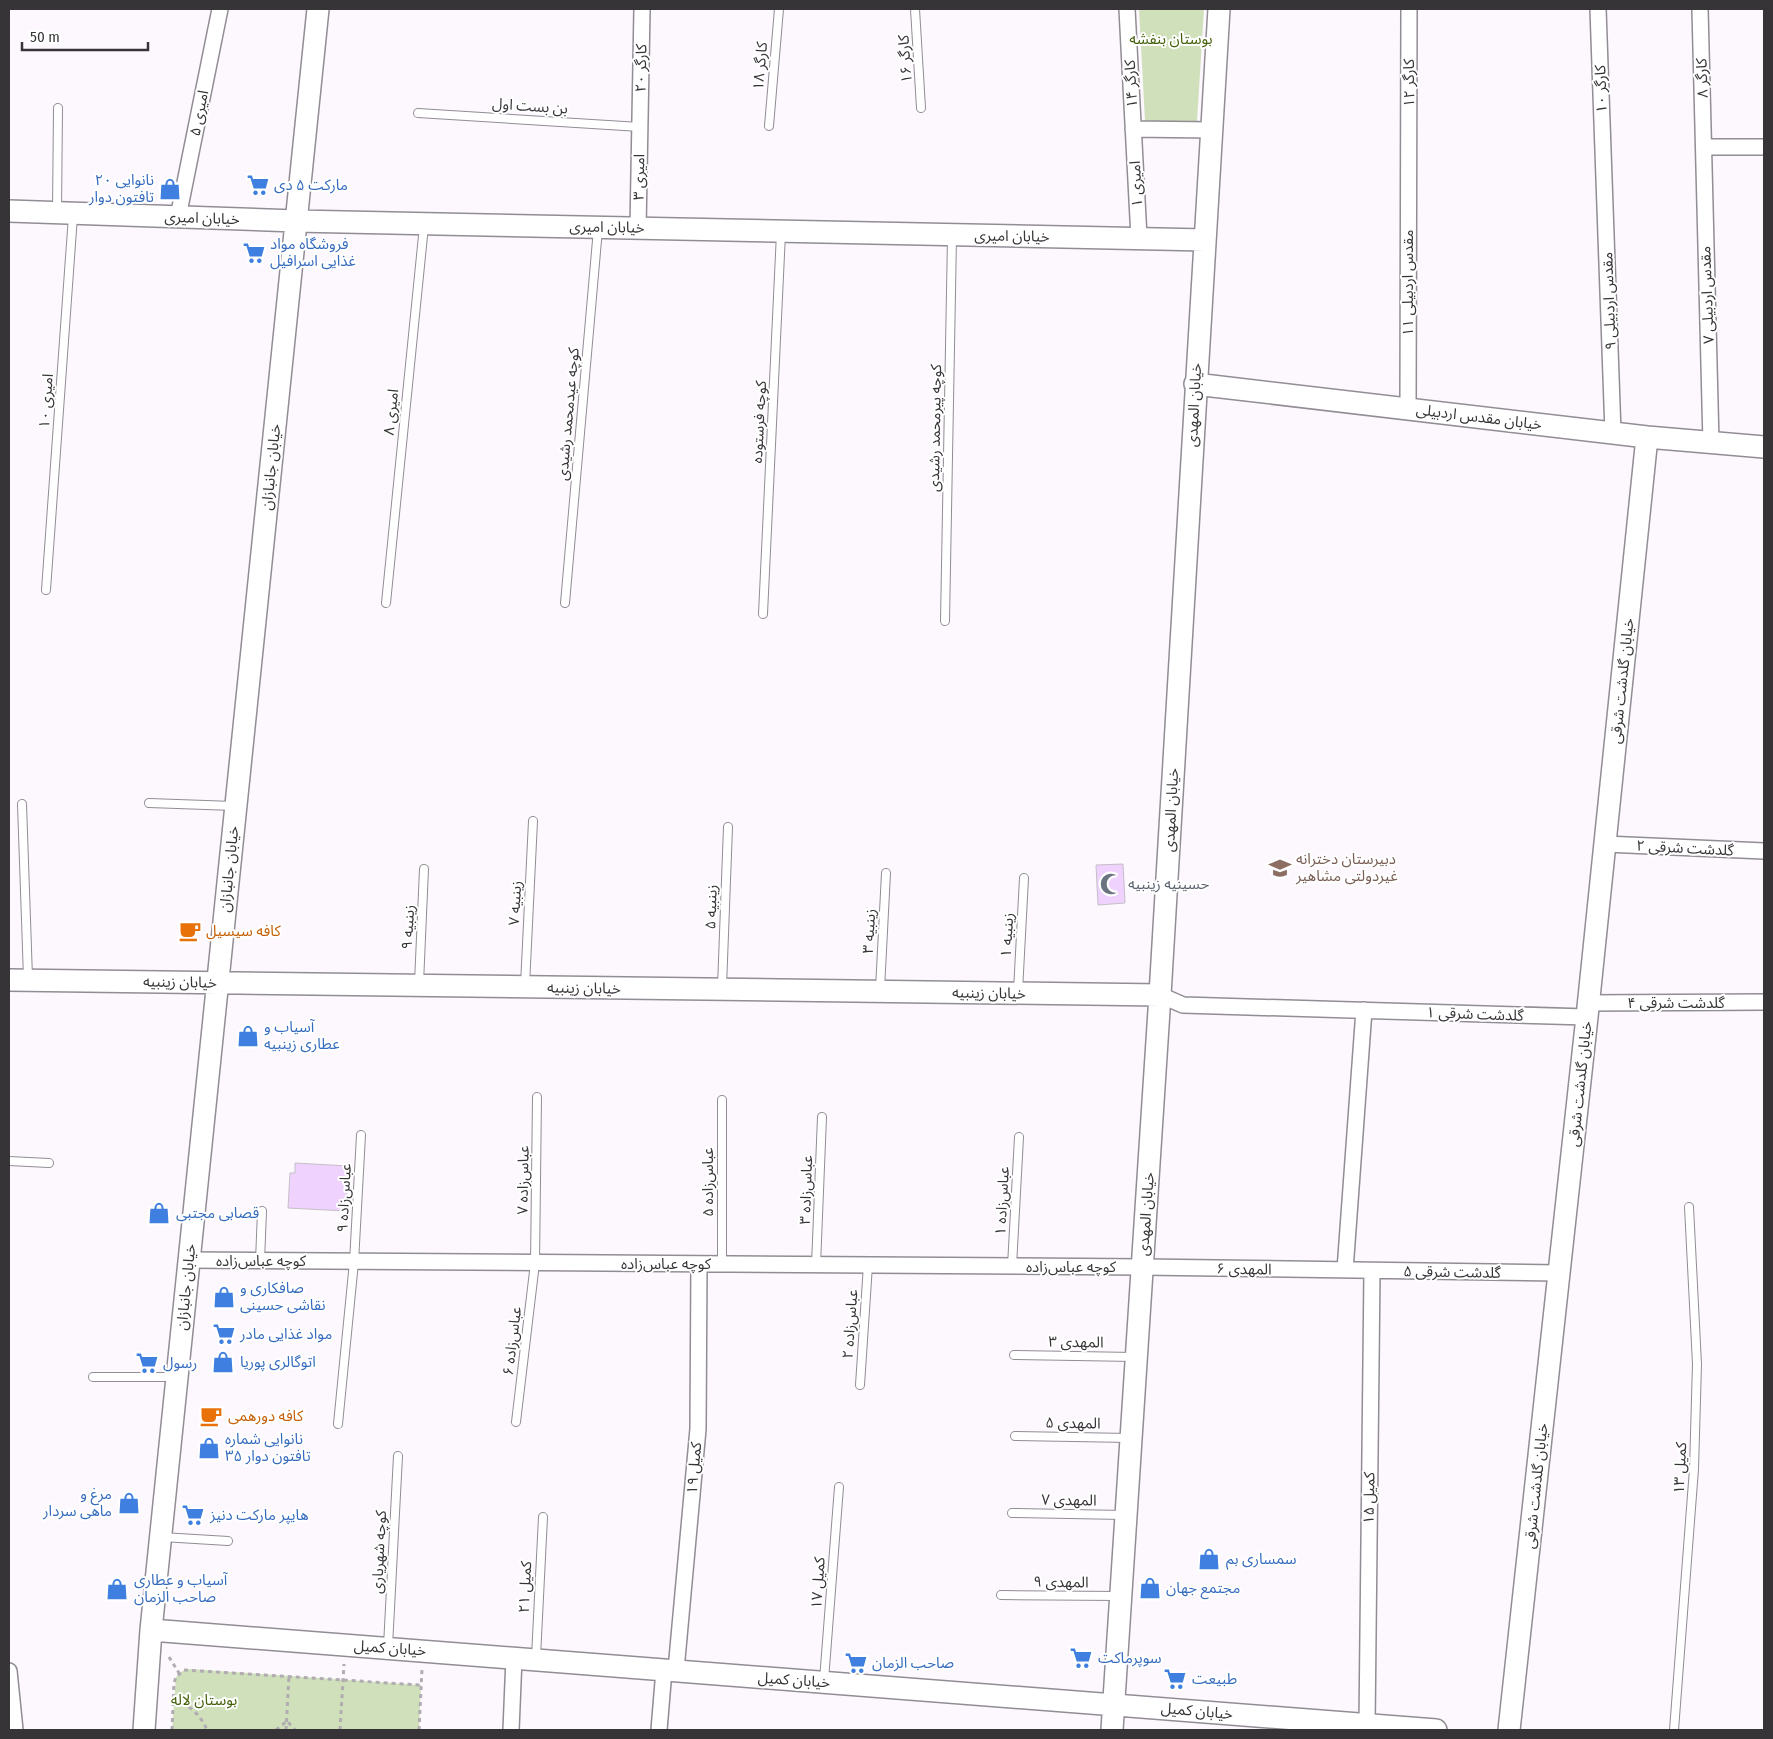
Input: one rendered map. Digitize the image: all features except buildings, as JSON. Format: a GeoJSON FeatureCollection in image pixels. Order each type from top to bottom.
{"type":"FeatureCollection","features":[{"type":"Feature","properties":{"kind":"street","name":"امیری ۵"},"geometry":{"type":"LineString","coordinates":[[178,217],[220,9]]}},
{"type":"Feature","properties":{"kind":"street","name":"خیابان جانبازان"},"geometry":{"type":"LineString","coordinates":[[144,1730],[160,1537],[318,9]]}},
{"type":"Feature","properties":{"kind":"street","name":"کارگر ۲۰"},"geometry":{"type":"LineString","coordinates":[[640,127],[642,9]]}},
{"type":"Feature","properties":{"kind":"street","name":"کارگر ۱۴"},"geometry":{"type":"LineString","coordinates":[[1127,9],[1133,130]]}},
{"type":"Feature","properties":{"kind":"street","name":"خیابان المهدی"},"geometry":{"type":"LineString","coordinates":[[1112,1730],[1160,995],[1195,384],[1219,9]]}},
{"type":"Feature","properties":{"kind":"street","name":"کارگر ۱۲"},"geometry":{"type":"LineString","coordinates":[[1408,156],[1409,9]]}},
{"type":"Feature","properties":{"kind":"street","name":"کارگر ۱۰"},"geometry":{"type":"LineString","coordinates":[[1598,9],[1604,168]]}},
{"type":"Feature","properties":{"kind":"street","name":"کارگر ۸"},"geometry":{"type":"LineString","coordinates":[[1700,9],[1704,147]]}},
{"type":"Feature","properties":{"kind":"street","name":"امیری ۳"},"geometry":{"type":"LineString","coordinates":[[638,228],[640,127]]}},
{"type":"Feature","properties":{"kind":"street"},"geometry":{"type":"LineString","coordinates":[[1133,130],[1212,130]]}},
{"type":"Feature","properties":{"kind":"street","name":"امیری ۱"},"geometry":{"type":"LineString","coordinates":[[1133,130],[1139,238]]}},
{"type":"Feature","properties":{"kind":"street"},"geometry":{"type":"LineString","coordinates":[[1704,147],[1764,147]]}},
{"type":"Feature","properties":{"kind":"street","name":"مقدس اردبیلی ۷"},"geometry":{"type":"LineString","coordinates":[[1704,147],[1712,443]]}},
{"type":"Feature","properties":{"kind":"street","name":"مقدس اردبیلی ۱۱"},"geometry":{"type":"LineString","coordinates":[[1408,156],[1408,409]]}},
{"type":"Feature","properties":{"kind":"street","name":"مقدس اردبیلی ۹"},"geometry":{"type":"LineString","coordinates":[[1604,168],[1614,433]]}},
{"type":"Feature","properties":{"kind":"street","name":"خیابان امیری"},"geometry":{"type":"LineString","coordinates":[[9,211],[296,221],[1205,240]]}},
{"type":"Feature","properties":{"kind":"street","name":"خیابان مقدس اردبیلی"},"geometry":{"type":"LineString","coordinates":[[1195,384],[1647,437],[1764,447]]}},
{"type":"Feature","properties":{"kind":"street","name":"خیابان گلدشت شرقی"},"geometry":{"type":"LineString","coordinates":[[1509,1730],[1588,1010],[1647,437]]}},
{"type":"Feature","properties":{"kind":"street","name":"گلدشت شرقی ۲"},"geometry":{"type":"LineString","coordinates":[[1605,844],[1764,852]]}},
{"type":"Feature","properties":{"kind":"street","name":"خیابان زینبیه"},"geometry":{"type":"LineString","coordinates":[[18,980],[1160,995]]}},
{"type":"Feature","properties":{"kind":"street","name":"گلدشت شرقی ۱"},"geometry":{"type":"LineString","coordinates":[[1160,995],[1183,1005],[1364,1010],[1588,1010]]}},
{"type":"Feature","properties":{"kind":"street","name":"گلدشت شرقی ۴"},"geometry":{"type":"LineString","coordinates":[[1588,1010],[1764,1002]]}},
{"type":"Feature","properties":{"kind":"street"},"geometry":{"type":"LineString","coordinates":[[1345,1270],[1364,1010]]}},
{"type":"Feature","properties":{"kind":"street","name":"کوچه عباس‌زاده"},"geometry":{"type":"LineString","coordinates":[[189,1260],[1143,1267]]}},
{"type":"Feature","properties":{"kind":"street","name":"کمیل ۱۹"},"geometry":{"type":"LineString","coordinates":[[659,1730],[670,1670],[698,1429],[699,1264]]}},
{"type":"Feature","properties":{"kind":"street","name":"المهدی ۶"},"geometry":{"type":"LineString","coordinates":[[1143,1267],[1345,1270]]}},
{"type":"Feature","properties":{"kind":"street","name":"گلدشت شرقی ۵"},"geometry":{"type":"LineString","coordinates":[[1345,1270],[1559,1273]]}},
{"type":"Feature","properties":{"kind":"street","name":"کمیل ۱۵"},"geometry":{"type":"LineString","coordinates":[[1367,1725],[1372,1271]]}},
{"type":"Feature","properties":{"kind":"street","name":"خیابان کمیل"},"geometry":{"type":"LineString","coordinates":[[151,1630],[1114,1704],[1327,1726],[1367,1725],[1436,1730]]}},
{"type":"Feature","properties":{"kind":"street"},"geometry":{"type":"LineString","coordinates":[[511,1730],[514,1658]]}},
{"type":"Feature","properties":{"kind":"street"},"geometry":{"type":"LineString","coordinates":[[9,1671],[15,1730]]}},
{"type":"Feature","properties":{"kind":"lane","name":"کارگر ۱۸"},"geometry":{"type":"LineString","coordinates":[[769,126],[779,9]]}},
{"type":"Feature","properties":{"kind":"lane","name":"کارگر ۱۶"},"geometry":{"type":"LineString","coordinates":[[915,9],[921,108]]}},
{"type":"Feature","properties":{"kind":"lane","name":"امیری ۱۰"},"geometry":{"type":"LineString","coordinates":[[46,590],[65,213],[58,108]]}},
{"type":"Feature","properties":{"kind":"lane","name":"بن بست اول"},"geometry":{"type":"LineString","coordinates":[[418,113],[640,127]]}},
{"type":"Feature","properties":{"kind":"lane","name":"امیری ۸"},"geometry":{"type":"LineString","coordinates":[[386,602],[424,224]]}},
{"type":"Feature","properties":{"kind":"lane","name":"کوچه عیدمحمد رشیدی"},"geometry":{"type":"LineString","coordinates":[[565,603],[598,227]]}},
{"type":"Feature","properties":{"kind":"lane","name":"کوچه فرستوده"},"geometry":{"type":"LineString","coordinates":[[763,614],[782,231]]}},
{"type":"Feature","properties":{"kind":"lane","name":"کوچه پیرمحمد رشیدی"},"geometry":{"type":"LineString","coordinates":[[945,621],[952,235]]}},
{"type":"Feature","properties":{"kind":"lane"},"geometry":{"type":"LineString","coordinates":[[149,803],[236,806]]}},
{"type":"Feature","properties":{"kind":"lane"},"geometry":{"type":"LineString","coordinates":[[18,980],[22,804]]}},
{"type":"Feature","properties":{"kind":"lane","name":"زینبیه ۷"},"geometry":{"type":"LineString","coordinates":[[525,987],[533,822]]}},
{"type":"Feature","properties":{"kind":"lane","name":"زینبیه ۵"},"geometry":{"type":"LineString","coordinates":[[722,989],[728,827]]}},
{"type":"Feature","properties":{"kind":"lane","name":"زینبیه ۹"},"geometry":{"type":"LineString","coordinates":[[419,985],[424,869]]}},
{"type":"Feature","properties":{"kind":"lane","name":"زینبیه ۳"},"geometry":{"type":"LineString","coordinates":[[880,992],[886,873]]}},
{"type":"Feature","properties":{"kind":"lane","name":"زینبیه ۱"},"geometry":{"type":"LineString","coordinates":[[1018,993],[1024,878]]}},
{"type":"Feature","properties":{"kind":"lane","name":"عباس‌زاده ۷"},"geometry":{"type":"LineString","coordinates":[[535,1263],[537,1097]]}},
{"type":"Feature","properties":{"kind":"lane","name":"عباس‌زاده ۵"},"geometry":{"type":"LineString","coordinates":[[722,1100],[722,1264]]}},
{"type":"Feature","properties":{"kind":"lane","name":"عباس‌زاده ۳"},"geometry":{"type":"LineString","coordinates":[[816,1265],[822,1117]]}},
{"type":"Feature","properties":{"kind":"lane","name":"عباس‌زاده ۹"},"geometry":{"type":"LineString","coordinates":[[338,1424],[354,1262],[361,1135]]}},
{"type":"Feature","properties":{"kind":"lane","name":"عباس‌زاده ۱"},"geometry":{"type":"LineString","coordinates":[[1012,1266],[1019,1137]]}},
{"type":"Feature","properties":{"kind":"lane"},"geometry":{"type":"LineString","coordinates":[[9,1161],[49,1163]]}},
{"type":"Feature","properties":{"kind":"lane","name":"کمیل ۱۳"},"geometry":{"type":"LineString","coordinates":[[1674,1730],[1694,1469],[1697,1364],[1689,1207]]}},
{"type":"Feature","properties":{"kind":"lane"},"geometry":{"type":"LineString","coordinates":[[260,1261],[262,1210]]}},
{"type":"Feature","properties":{"kind":"lane","name":"عباس‌زاده ۶"},"geometry":{"type":"LineString","coordinates":[[516,1422],[535,1263]]}},
{"type":"Feature","properties":{"kind":"lane","name":"عباس‌زاده ۲"},"geometry":{"type":"LineString","coordinates":[[860,1385],[868,1265]]}},
{"type":"Feature","properties":{"kind":"lane","name":"المهدی ۳"},"geometry":{"type":"LineString","coordinates":[[1014,1355],[1137,1357]]}},
{"type":"Feature","properties":{"kind":"lane"},"geometry":{"type":"LineString","coordinates":[[93,1377],[177,1376]]}},
{"type":"Feature","properties":{"kind":"lane","name":"المهدی ۵"},"geometry":{"type":"LineString","coordinates":[[1015,1436],[1132,1438]]}},
{"type":"Feature","properties":{"kind":"lane","name":"کوچه شهریاری"},"geometry":{"type":"LineString","coordinates":[[388,1648],[398,1456]]}},
{"type":"Feature","properties":{"kind":"lane","name":"کمیل ۱۷"},"geometry":{"type":"LineString","coordinates":[[824,1682],[839,1487]]}},
{"type":"Feature","properties":{"kind":"lane","name":"المهدی ۷"},"geometry":{"type":"LineString","coordinates":[[1012,1514],[1126,1515]]}},
{"type":"Feature","properties":{"kind":"lane","name":"کمیل ۲۱"},"geometry":{"type":"LineString","coordinates":[[536,1660],[543,1517]]}},
{"type":"Feature","properties":{"kind":"lane"},"geometry":{"type":"LineString","coordinates":[[160,1537],[228,1542]]}},
{"type":"Feature","properties":{"kind":"lane","name":"المهدی ۹"},"geometry":{"type":"LineString","coordinates":[[1001,1595],[1121,1596]]}},
{"type":"Feature","properties":{"kind":"path"},"geometry":{"type":"LineString","coordinates":[[172,1730],[176,1677],[184,1670],[421,1685],[419,1730]]}},
{"type":"Feature","properties":{"kind":"path"},"geometry":{"type":"LineString","coordinates":[[286,1730],[289,1676]]}},
{"type":"Feature","properties":{"kind":"path"},"geometry":{"type":"LineString","coordinates":[[340,1730],[343,1680]]}},
{"type":"Feature","properties":{"kind":"path"},"geometry":{"type":"LineString","coordinates":[[174,1702],[193,1710],[203,1720],[208,1730]]}},
{"type":"Feature","properties":{"kind":"path"},"geometry":{"type":"LineString","coordinates":[[276,1730],[286,1721]]}},
{"type":"Feature","properties":{"kind":"path"},"geometry":{"type":"LineString","coordinates":[[286,1721],[295,1730]]}},
{"type":"Feature","properties":{"kind":"green space","name":"بوستان بنفشه"},"geometry":{"type":"Polygon","coordinates":[[[1139,9],[1204,9],[1197,121],[1145,121],[1139,9]]]}},
{"type":"Feature","properties":{"kind":"green space","name":"بوستان لاله"},"geometry":{"type":"Polygon","coordinates":[[[184,1670],[421,1685],[419,1730],[172,1730],[176,1677],[184,1670]]]}},
{"type":"Feature","properties":{"kind":"place","name":"مارکت ۵ دی"},"geometry":{"type":"Point","coordinates":[258,185]}},
{"type":"Feature","properties":{"kind":"place","name":"نانوایی ۲۰ تافتون دوار"},"geometry":{"type":"Point","coordinates":[170,189]}},
{"type":"Feature","properties":{"kind":"place","name":"فروشگاه مواد غذایی اسرافیل"},"geometry":{"type":"Point","coordinates":[254,253]}},
{"type":"Feature","properties":{"kind":"place","name":"دبیرستان دخترانه غیردولتی مشاهیر"},"geometry":{"type":"Point","coordinates":[1280,868]}},
{"type":"Feature","properties":{"kind":"place","name":"حسینیه زینبیه"},"geometry":{"type":"Point","coordinates":[1111,884]}},
{"type":"Feature","properties":{"kind":"place","name":"کافه سیسیل"},"geometry":{"type":"Point","coordinates":[190,931]}},
{"type":"Feature","properties":{"kind":"place","name":"آسیاب و عطاری زینبیه"},"geometry":{"type":"Point","coordinates":[248,1036]}},
{"type":"Feature","properties":{"kind":"place","name":"قصابی مجتبی"},"geometry":{"type":"Point","coordinates":[159,1213]}},
{"type":"Feature","properties":{"kind":"place","name":"صافکاری و نقاشی حسینی"},"geometry":{"type":"Point","coordinates":[224,1297]}},
{"type":"Feature","properties":{"kind":"place","name":"مواد غذایی مادر"},"geometry":{"type":"Point","coordinates":[224,1334]}},
{"type":"Feature","properties":{"kind":"place","name":"اتوگالری پوریا"},"geometry":{"type":"Point","coordinates":[223,1362]}},
{"type":"Feature","properties":{"kind":"place","name":"رسول"},"geometry":{"type":"Point","coordinates":[147,1363]}},
{"type":"Feature","properties":{"kind":"place","name":"کافه دورهمی"},"geometry":{"type":"Point","coordinates":[211,1416]}},
{"type":"Feature","properties":{"kind":"place","name":"نانوایی شماره ۳۵ تافتون دوار"},"geometry":{"type":"Point","coordinates":[209,1448]}},
{"type":"Feature","properties":{"kind":"place","name":"مرغ و ماهی سردار"},"geometry":{"type":"Point","coordinates":[129,1503]}},
{"type":"Feature","properties":{"kind":"place","name":"هایپر مارکت دنیز"},"geometry":{"type":"Point","coordinates":[193,1515]}},
{"type":"Feature","properties":{"kind":"place","name":"سمساری بم"},"geometry":{"type":"Point","coordinates":[1209,1559]}},
{"type":"Feature","properties":{"kind":"place","name":"مجتمع جهان"},"geometry":{"type":"Point","coordinates":[1150,1588]}},
{"type":"Feature","properties":{"kind":"place","name":"آسیاب و عطاری صاحب الزمان"},"geometry":{"type":"Point","coordinates":[117,1589]}},
{"type":"Feature","properties":{"kind":"place","name":"سوپرماکت"},"geometry":{"type":"Point","coordinates":[1081,1658]}},
{"type":"Feature","properties":{"kind":"place","name":"صاحب الزمان"},"geometry":{"type":"Point","coordinates":[856,1663]}},
{"type":"Feature","properties":{"kind":"place","name":"طبیعت"},"geometry":{"type":"Point","coordinates":[1175,1679]}}]}
